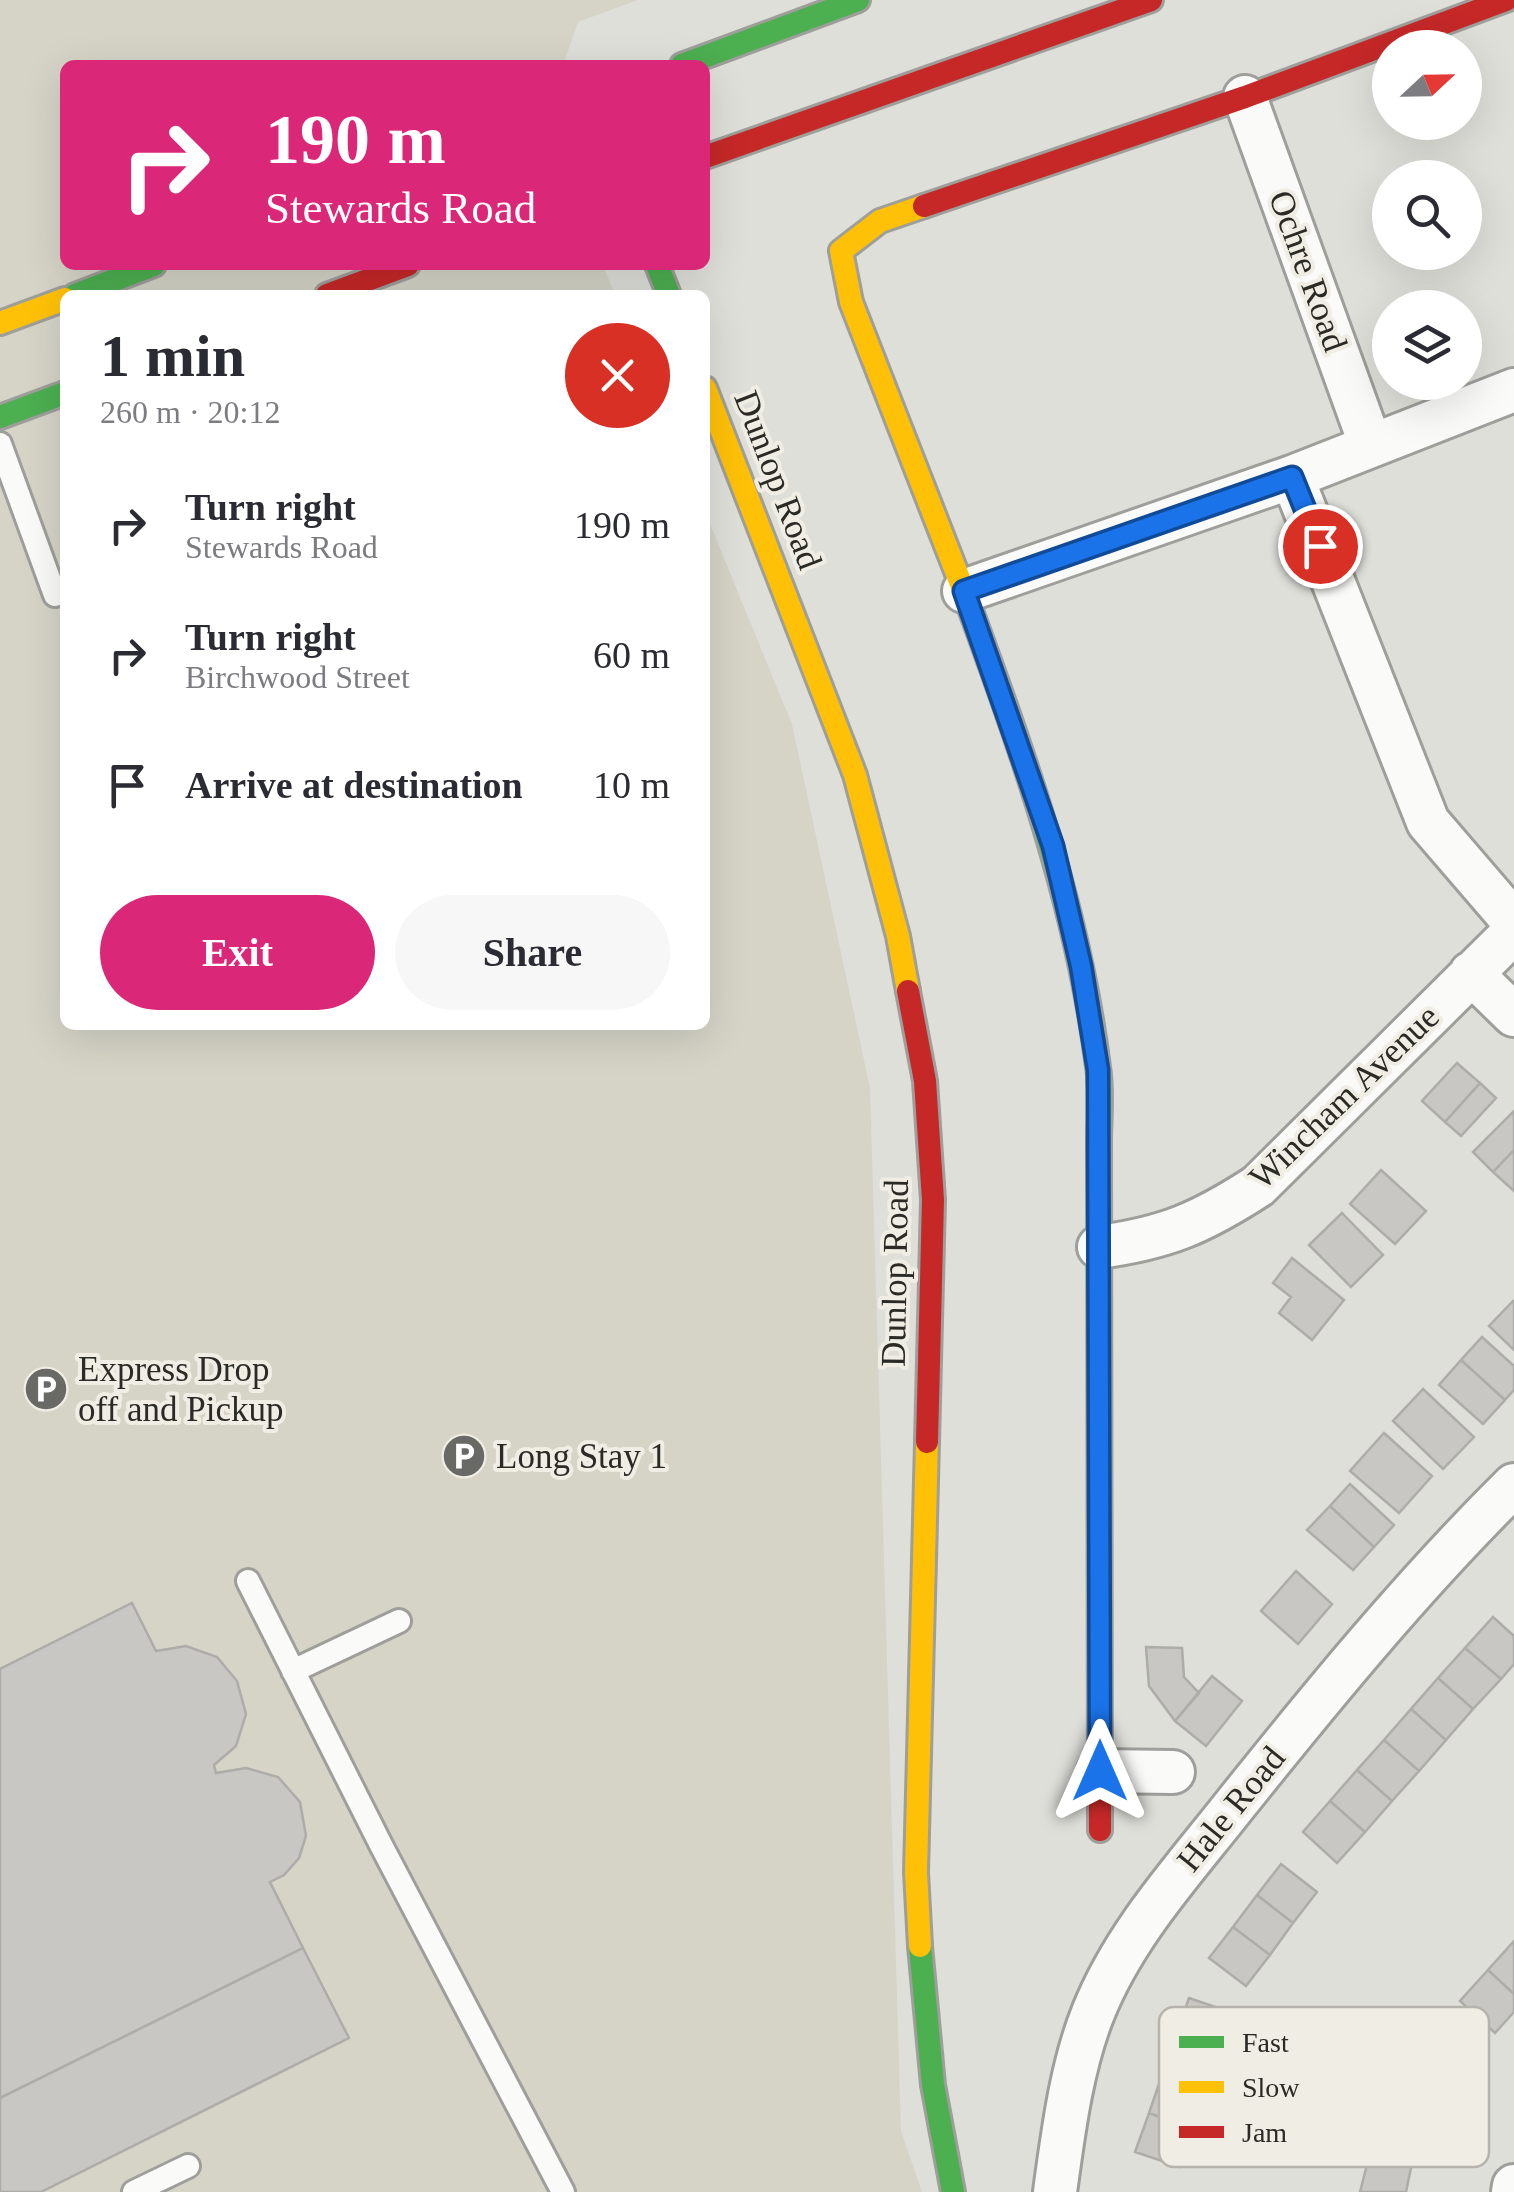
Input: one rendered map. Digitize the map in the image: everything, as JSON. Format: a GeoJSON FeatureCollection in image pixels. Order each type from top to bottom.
{"type":"FeatureCollection","features":[{"type":"Feature","properties":{"kind":"street"},"geometry":{"type":"LineString","coordinates":[[696,60],[858,0]]}},
{"type":"Feature","properties":{"kind":"street"},"geometry":{"type":"LineString","coordinates":[[710,154],[1150,0]]}},
{"type":"Feature","properties":{"kind":"street"},"geometry":{"type":"LineString","coordinates":[[1100,1830],[1098,1070],[1081,966],[1053,846],[964,591],[851,302],[841,251],[880,221],[1244,97],[1506,0]]}},
{"type":"Feature","properties":{"kind":"street","name":"Ochre Road"},"geometry":{"type":"LineString","coordinates":[[1244,97],[1371,446]]}},
{"type":"Feature","properties":{"kind":"street"},"geometry":{"type":"LineString","coordinates":[[88,290],[141,270]]}},
{"type":"Feature","properties":{"kind":"street"},"geometry":{"type":"LineString","coordinates":[[341,290],[395,270]]}},
{"type":"Feature","properties":{"kind":"street"},"geometry":{"type":"LineString","coordinates":[[0,324],[60,301]]}},
{"type":"Feature","properties":{"kind":"street"},"geometry":{"type":"LineString","coordinates":[[964,591],[1292,477],[1514,390]]}},
{"type":"Feature","properties":{"kind":"street"},"geometry":{"type":"LineString","coordinates":[[0,417],[60,394]]}},
{"type":"Feature","properties":{"kind":"street","name":"Dunlop Road"},"geometry":{"type":"LineString","coordinates":[[710,401],[855,775],[898,936],[926,1081],[933,1200],[916,1872],[922,1994],[933,2085],[953,2192]]}},
{"type":"Feature","properties":{"kind":"street"},"geometry":{"type":"LineString","coordinates":[[1292,477],[1428,822],[1514,922]]}},
{"type":"Feature","properties":{"kind":"street","name":"Wincham Avenue"},"geometry":{"type":"LineString","coordinates":[[1098,1247],[1149,1240],[1208,1219],[1258,1186],[1514,932]]}},
{"type":"Feature","properties":{"kind":"street"},"geometry":{"type":"LineString","coordinates":[[1472,973],[1514,1015]]}},
{"type":"Feature","properties":{"kind":"street","name":"Hale Road"},"geometry":{"type":"LineString","coordinates":[[1055,2192],[1065,2119],[1092,2014],[1138,1927],[1318,1700],[1476,1523],[1514,1486]]}},
{"type":"Feature","properties":{"kind":"street"},"geometry":{"type":"LineString","coordinates":[[1100,1771],[1173,1772]]}},
{"type":"Feature","properties":{"kind":"lane"},"geometry":{"type":"LineString","coordinates":[[0,444],[55,596]]}},
{"type":"Feature","properties":{"kind":"lane"},"geometry":{"type":"LineString","coordinates":[[248,1581],[563,2192]]}},
{"type":"Feature","properties":{"kind":"lane"},"geometry":{"type":"LineString","coordinates":[[293,1670],[399,1622]]}},
{"type":"Feature","properties":{"kind":"lane"},"geometry":{"type":"LineString","coordinates":[[134,2192],[188,2166]]}},
{"type":"Feature","properties":{"kind":"shaded area","name":"Long Stay 1"},"geometry":{"type":"Polygon","coordinates":[[[0,0],[638,0],[578,22],[565,60],[60,60],[60,270],[605,270],[613,290],[60,290],[60,1030],[710,1030],[710,524],[792,724],[870,1088],[901,2131],[922,2192],[0,2192],[0,0]]]}},
{"type":"Feature","properties":{"kind":"building"},"geometry":{"type":"Polygon","coordinates":[[[1457,1063],[1480,1083],[1445,1122],[1422,1101],[1457,1063]]]}},
{"type":"Feature","properties":{"kind":"building"},"geometry":{"type":"Polygon","coordinates":[[[1480,1083],[1496,1098],[1461,1136],[1445,1122],[1480,1083]]]}},
{"type":"Feature","properties":{"kind":"building"},"geometry":{"type":"Polygon","coordinates":[[[1514,1111],[1514,1150],[1493,1172],[1473,1152],[1514,1111]]]}},
{"type":"Feature","properties":{"kind":"building"},"geometry":{"type":"Polygon","coordinates":[[[1514,1150],[1514,1191],[1493,1172],[1514,1150]]]}},
{"type":"Feature","properties":{"kind":"building"},"geometry":{"type":"Polygon","coordinates":[[[1381,1170],[1426,1211],[1395,1244],[1350,1204],[1381,1170]]]}},
{"type":"Feature","properties":{"kind":"building"},"geometry":{"type":"Polygon","coordinates":[[[1342,1213],[1383,1255],[1351,1287],[1309,1245],[1342,1213]]]}},
{"type":"Feature","properties":{"kind":"building"},"geometry":{"type":"Polygon","coordinates":[[[1292,1258],[1344,1300],[1312,1340],[1279,1313],[1291,1297],[1273,1283],[1292,1258]]]}},
{"type":"Feature","properties":{"kind":"building"},"geometry":{"type":"Polygon","coordinates":[[[1514,1302],[1514,1350],[1489,1326],[1514,1302]]]}},
{"type":"Feature","properties":{"kind":"building"},"geometry":{"type":"Polygon","coordinates":[[[1482,1337],[1514,1366],[1514,1390],[1505,1400],[1461,1360],[1482,1337]]]}},
{"type":"Feature","properties":{"kind":"building"},"geometry":{"type":"Polygon","coordinates":[[[1461,1360],[1505,1400],[1483,1424],[1439,1385],[1461,1360]]]}},
{"type":"Feature","properties":{"kind":"building"},"geometry":{"type":"Polygon","coordinates":[[[1423,1389],[1474,1437],[1443,1469],[1393,1421],[1423,1389]]]}},
{"type":"Feature","properties":{"kind":"building"},"geometry":{"type":"Polygon","coordinates":[[[1384,1433],[1432,1476],[1399,1513],[1350,1471],[1384,1433]]]}},
{"type":"Feature","properties":{"kind":"building"},"geometry":{"type":"Polygon","coordinates":[[[1350,1484],[1394,1525],[1374,1547],[1330,1506],[1350,1484]]]}},
{"type":"Feature","properties":{"kind":"building"},"geometry":{"type":"Polygon","coordinates":[[[1330,1506],[1374,1547],[1353,1570],[1307,1530],[1330,1506]]]}},
{"type":"Feature","properties":{"kind":"building"},"geometry":{"type":"Polygon","coordinates":[[[1296,1571],[1332,1604],[1298,1644],[1261,1611],[1296,1571]]]}},
{"type":"Feature","properties":{"kind":"building"},"geometry":{"type":"Polygon","coordinates":[[[132,1603],[156,1651],[186,1646],[217,1657],[237,1681],[246,1714],[236,1746],[214,1765],[216,1773],[246,1768],[278,1777],[300,1802],[306,1836],[299,1858],[284,1875],[270,1882],[303,1948],[0,2098],[0,1669],[132,1603]]]}},
{"type":"Feature","properties":{"kind":"building"},"geometry":{"type":"Polygon","coordinates":[[[1493,1617],[1514,1636],[1514,1664],[1501,1679],[1465,1648],[1493,1617]]]}},
{"type":"Feature","properties":{"kind":"building"},"geometry":{"type":"Polygon","coordinates":[[[1146,1647],[1182,1648],[1184,1677],[1199,1693],[1175,1721],[1149,1686],[1146,1647]]]}},
{"type":"Feature","properties":{"kind":"building"},"geometry":{"type":"Polygon","coordinates":[[[1465,1648],[1501,1679],[1473,1709],[1438,1678],[1465,1648]]]}},
{"type":"Feature","properties":{"kind":"building"},"geometry":{"type":"Polygon","coordinates":[[[1212,1676],[1242,1701],[1206,1746],[1175,1721],[1212,1676]]]}},
{"type":"Feature","properties":{"kind":"building"},"geometry":{"type":"Polygon","coordinates":[[[1438,1678],[1473,1709],[1446,1740],[1411,1709],[1438,1678]]]}},
{"type":"Feature","properties":{"kind":"building"},"geometry":{"type":"Polygon","coordinates":[[[1411,1709],[1446,1740],[1419,1771],[1384,1740],[1411,1709]]]}},
{"type":"Feature","properties":{"kind":"building"},"geometry":{"type":"Polygon","coordinates":[[[1384,1740],[1419,1771],[1392,1801],[1357,1770],[1384,1740]]]}},
{"type":"Feature","properties":{"kind":"building"},"geometry":{"type":"Polygon","coordinates":[[[1357,1770],[1392,1801],[1365,1832],[1330,1801],[1357,1770]]]}},
{"type":"Feature","properties":{"kind":"building"},"geometry":{"type":"Polygon","coordinates":[[[1330,1801],[1365,1832],[1337,1863],[1303,1832],[1330,1801]]]}},
{"type":"Feature","properties":{"kind":"building"},"geometry":{"type":"Polygon","coordinates":[[[1281,1864],[1317,1892],[1293,1923],[1257,1895],[1281,1864]]]}},
{"type":"Feature","properties":{"kind":"building"},"geometry":{"type":"Polygon","coordinates":[[[1257,1895],[1293,1923],[1270,1955],[1233,1927],[1257,1895]]]}},
{"type":"Feature","properties":{"kind":"building"},"geometry":{"type":"Polygon","coordinates":[[[1233,1927],[1270,1955],[1246,1986],[1209,1958],[1233,1927]]]}},
{"type":"Feature","properties":{"kind":"building"},"geometry":{"type":"Polygon","coordinates":[[[1514,1941],[1514,1994],[1488,1970],[1514,1941]]]}},
{"type":"Feature","properties":{"kind":"building"},"geometry":{"type":"Polygon","coordinates":[[[303,1948],[349,2038],[41,2192],[0,2192],[0,2098],[303,1948]]]}},
{"type":"Feature","properties":{"kind":"building"},"geometry":{"type":"Polygon","coordinates":[[[1488,1970],[1514,1994],[1514,2012],[1495,2033],[1489,2028],[1489,2007],[1467,2007],[1460,2001],[1488,1970]]]}},
{"type":"Feature","properties":{"kind":"building"},"geometry":{"type":"Polygon","coordinates":[[[1189,1998],[1215,2007],[1186,2007],[1189,1998]]]}},
{"type":"Feature","properties":{"kind":"building"},"geometry":{"type":"Polygon","coordinates":[[[1159,2084],[1159,2117],[1149,2113],[1159,2084]]]}},
{"type":"Feature","properties":{"kind":"building"},"geometry":{"type":"Polygon","coordinates":[[[1149,2113],[1159,2117],[1159,2160],[1135,2152],[1149,2113]]]}},
{"type":"Feature","properties":{"kind":"building"},"geometry":{"type":"Polygon","coordinates":[[[1366,2167],[1411,2167],[1406,2192],[1360,2192],[1366,2167]]]}},
{"type":"Feature","properties":{"kind":"traffic: fast"},"geometry":{"type":"LineString","coordinates":[[696,60],[858,0]]}},
{"type":"Feature","properties":{"kind":"traffic: fast"},"geometry":{"type":"LineString","coordinates":[[88,290],[141,270]]}},
{"type":"Feature","properties":{"kind":"traffic: fast"},"geometry":{"type":"LineString","coordinates":[[659,270],[667,290]]}},
{"type":"Feature","properties":{"kind":"traffic: fast"},"geometry":{"type":"LineString","coordinates":[[0,417],[60,395]]}},
{"type":"Feature","properties":{"kind":"traffic: fast"},"geometry":{"type":"LineString","coordinates":[[963,589],[1044,824],[1076,944],[1099,1076],[1099,1143]]}},
{"type":"Feature","properties":{"kind":"traffic: fast"},"geometry":{"type":"LineString","coordinates":[[920,1946],[933,2085],[953,2192]]}},
{"type":"Feature","properties":{"kind":"traffic: slow"},"geometry":{"type":"LineString","coordinates":[[924,206],[880,221],[841,251],[851,302],[963,589]]}},
{"type":"Feature","properties":{"kind":"traffic: slow"},"geometry":{"type":"LineString","coordinates":[[0,323],[60,301]]}},
{"type":"Feature","properties":{"kind":"traffic: slow"},"geometry":{"type":"LineString","coordinates":[[710,401],[855,775],[898,936],[908,991]]}},
{"type":"Feature","properties":{"kind":"traffic: slow"},"geometry":{"type":"LineString","coordinates":[[920,1946],[916,1872],[927,1442]]}},
{"type":"Feature","properties":{"kind":"traffic: jam"},"geometry":{"type":"LineString","coordinates":[[710,155],[1151,0]]}},
{"type":"Feature","properties":{"kind":"traffic: jam"},"geometry":{"type":"LineString","coordinates":[[924,206],[1245,97],[1506,0]]}},
{"type":"Feature","properties":{"kind":"traffic: jam"},"geometry":{"type":"LineString","coordinates":[[340,290],[394,270]]}},
{"type":"Feature","properties":{"kind":"traffic: jam"},"geometry":{"type":"LineString","coordinates":[[908,991],[925,1081],[933,1200],[927,1442]]}},
{"type":"Feature","properties":{"kind":"traffic: jam"},"geometry":{"type":"LineString","coordinates":[[1099,1143],[1100,1830]]}},
{"type":"Feature","properties":{"kind":"place","name":"Express Drop off and Pickup"},"geometry":{"type":"Point","coordinates":[46,1389]}},
{"type":"Feature","properties":{"kind":"place","name":"Long Stay 1"},"geometry":{"type":"Point","coordinates":[464,1456]}},
{"type":"Feature","properties":{"kind":"route"},"geometry":{"type":"LineString","coordinates":[[1100,1771],[1098,1070],[1081,966],[1053,846],[964,591],[1292,477],[1320,546]]}}]}
